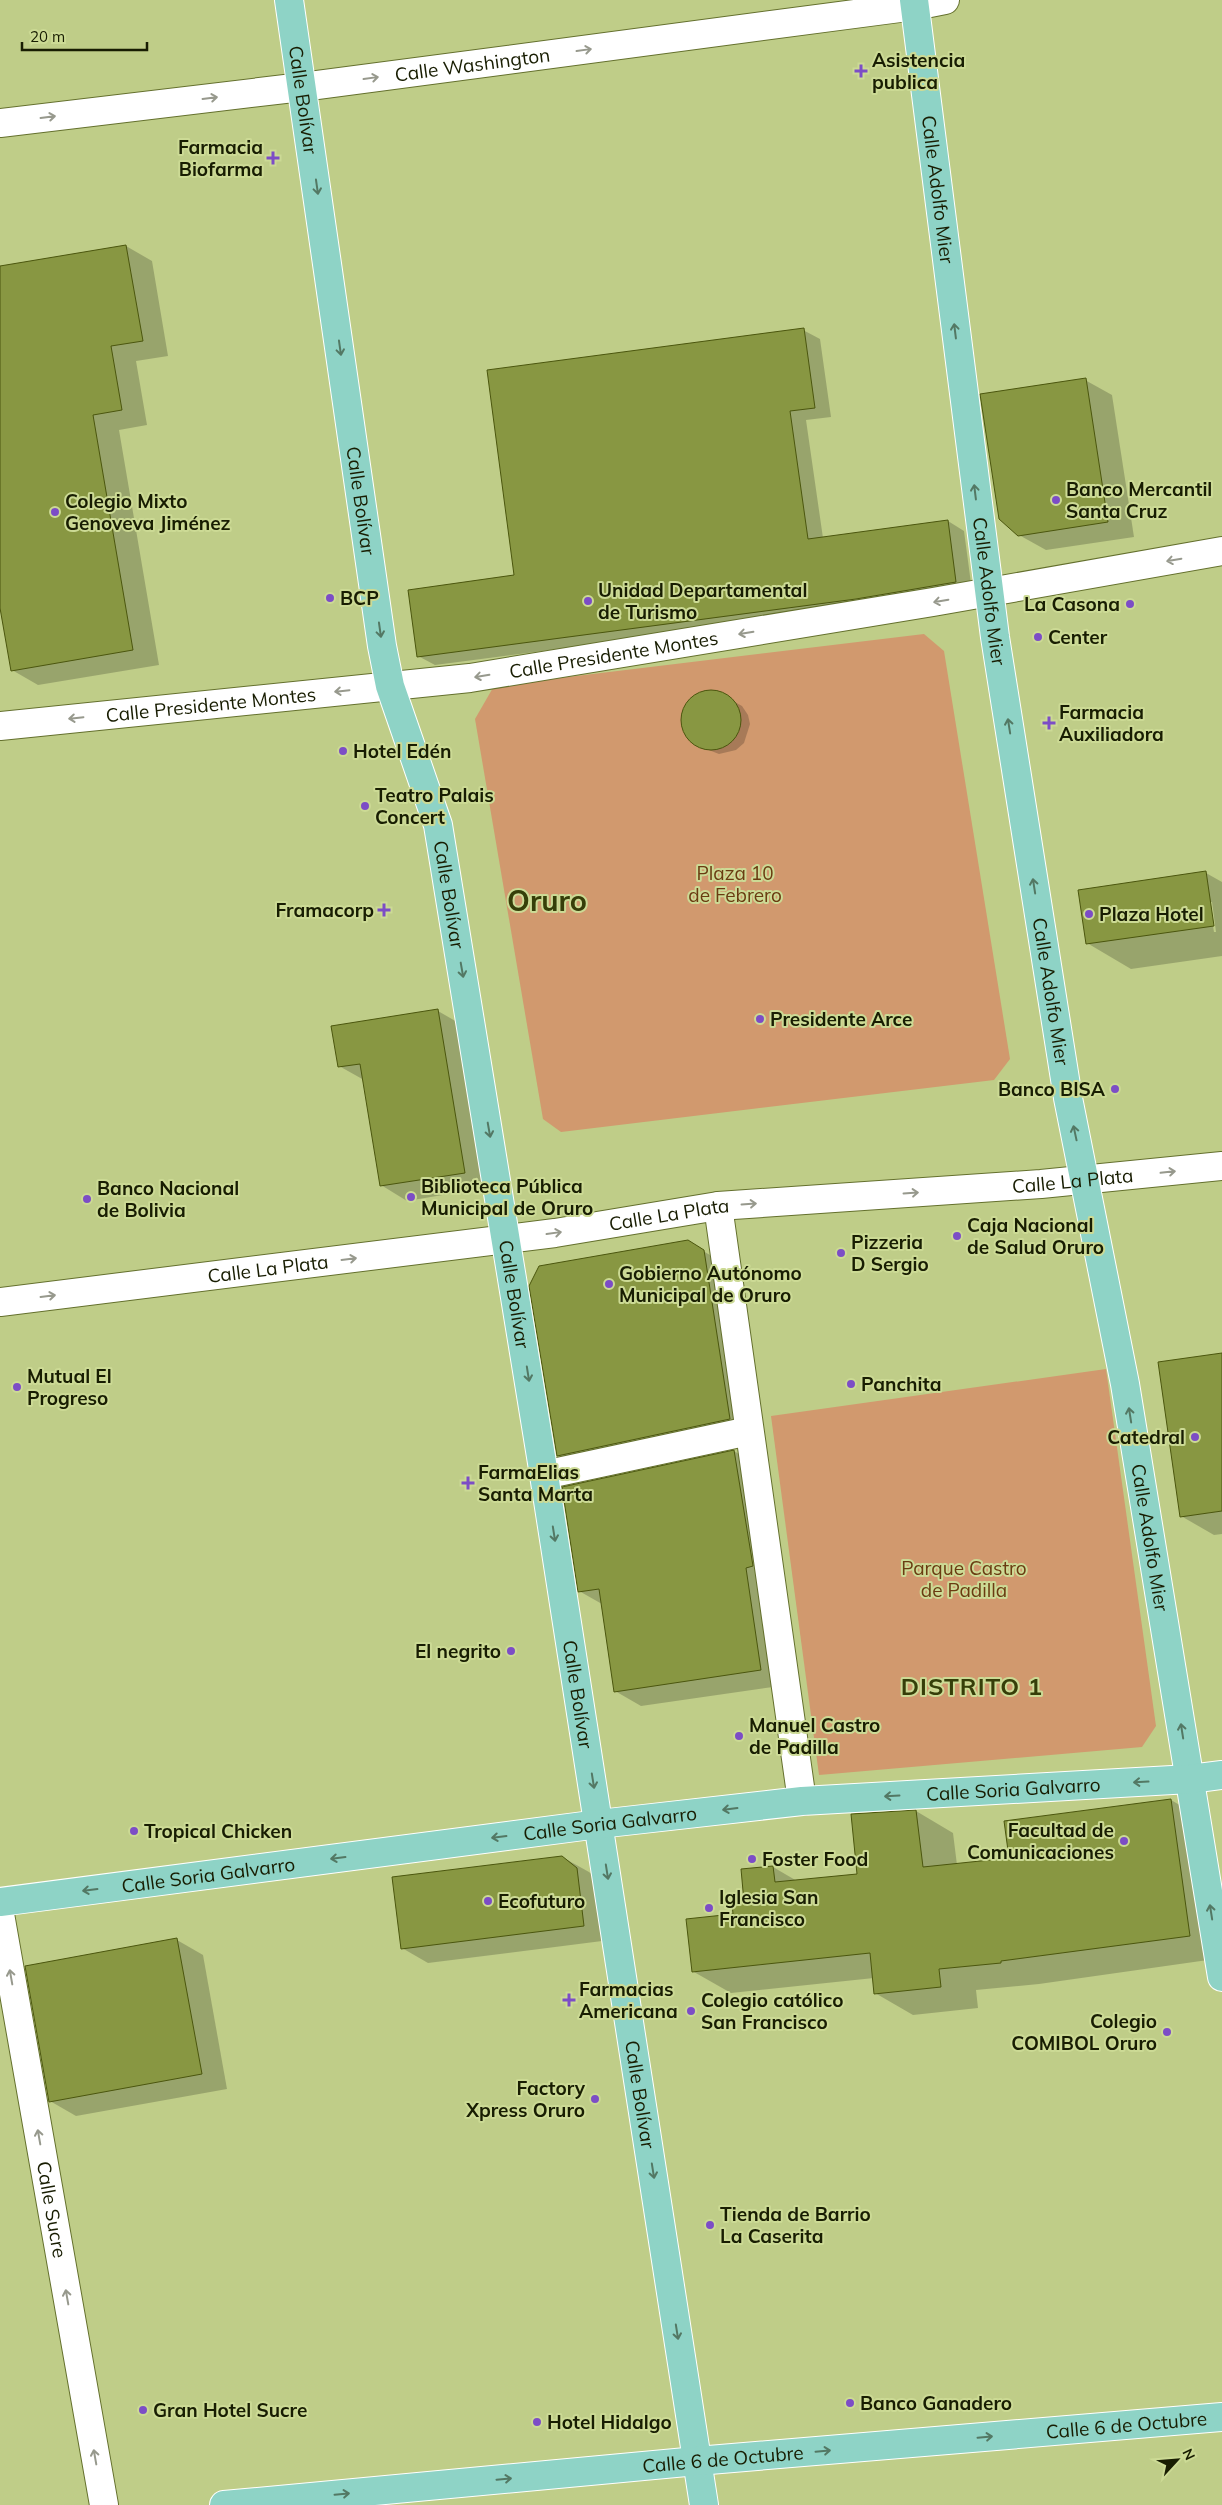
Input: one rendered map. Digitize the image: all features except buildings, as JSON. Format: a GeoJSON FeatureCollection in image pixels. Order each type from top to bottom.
{"type":"FeatureCollection","features":[{"type":"Feature","properties":{"kind":"main road","name":"Calle Bolívar"},"geometry":{"type":"LineString","coordinates":[[289,0],[382,646],[390,686],[438,825],[544,1475],[704,2505]]}},
{"type":"Feature","properties":{"kind":"main road","name":"Calle Adolfo Mier"},"geometry":{"type":"LineString","coordinates":[[914,3],[989,593],[1066,1088],[1125,1384],[1222,1977]]}},
{"type":"Feature","properties":{"kind":"main road","name":"Calle Soria Galvarro"},"geometry":{"type":"LineString","coordinates":[[0,1902],[599,1824],[802,1801],[1190,1779],[1222,1775]]}},
{"type":"Feature","properties":{"kind":"main road","name":"Calle 6 de Octubre"},"geometry":{"type":"LineString","coordinates":[[224,2505],[697,2461],[1222,2417]]}},
{"type":"Feature","properties":{"kind":"street","name":"Calle Washington"},"geometry":{"type":"LineString","coordinates":[[0,123],[302,87],[945,0]]}},
{"type":"Feature","properties":{"kind":"street","name":"Calle Presidente Montes"},"geometry":{"type":"LineString","coordinates":[[0,726],[470,678],[989,593],[1222,551]]}},
{"type":"Feature","properties":{"kind":"street","name":"Calle La Plata"},"geometry":{"type":"LineString","coordinates":[[0,1302],[506,1240],[718,1206],[1085,1181],[1222,1166]]}},
{"type":"Feature","properties":{"kind":"street"},"geometry":{"type":"LineString","coordinates":[[718,1206],[802,1801]]}},
{"type":"Feature","properties":{"kind":"street"},"geometry":{"type":"LineString","coordinates":[[544,1475],[749,1431]]}},
{"type":"Feature","properties":{"kind":"street","name":"Calle Sucre"},"geometry":{"type":"LineString","coordinates":[[0,1914],[104,2505]]}},
{"type":"Feature","properties":{"kind":"green space","name":"Plaza 10 de Febrero"},"geometry":{"type":"Polygon","coordinates":[[[924,634],[944,651],[1010,1059],[994,1080],[561,1132],[543,1119],[475,719],[494,686],[924,634]]]}},
{"type":"Feature","properties":{"kind":"green space","name":"Parque Castro de Padilla"},"geometry":{"type":"Polygon","coordinates":[[[1106,1369],[1156,1726],[1142,1747],[819,1775],[771,1416],[1106,1369]]]}},
{"type":"Feature","properties":{"kind":"place","name":"Asistencia publica"},"geometry":{"type":"Point","coordinates":[861,71]}},
{"type":"Feature","properties":{"kind":"place","name":"Farmacia Biofarma"},"geometry":{"type":"Point","coordinates":[273,158]}},
{"type":"Feature","properties":{"kind":"place","name":"Banco Mercantil Santa Cruz"},"geometry":{"type":"Point","coordinates":[1056,500]}},
{"type":"Feature","properties":{"kind":"place","name":"Colegio Mixto Genoveva Jiménez"},"geometry":{"type":"Point","coordinates":[55,512]}},
{"type":"Feature","properties":{"kind":"place","name":"BCP"},"geometry":{"type":"Point","coordinates":[330,598]}},
{"type":"Feature","properties":{"kind":"place","name":"Unidad Departamental de Turismo"},"geometry":{"type":"Point","coordinates":[588,601]}},
{"type":"Feature","properties":{"kind":"place","name":"La Casona"},"geometry":{"type":"Point","coordinates":[1130,604]}},
{"type":"Feature","properties":{"kind":"place","name":"Center"},"geometry":{"type":"Point","coordinates":[1038,637]}},
{"type":"Feature","properties":{"kind":"place","name":"Farmacia Auxiliadora"},"geometry":{"type":"Point","coordinates":[1049,723]}},
{"type":"Feature","properties":{"kind":"place","name":"Hotel Edén"},"geometry":{"type":"Point","coordinates":[343,751]}},
{"type":"Feature","properties":{"kind":"place","name":"Teatro Palais Concert"},"geometry":{"type":"Point","coordinates":[365,806]}},
{"type":"Feature","properties":{"kind":"place","name":"Framacorp"},"geometry":{"type":"Point","coordinates":[384,910]}},
{"type":"Feature","properties":{"kind":"place","name":"Plaza Hotel"},"geometry":{"type":"Point","coordinates":[1089,914]}},
{"type":"Feature","properties":{"kind":"place","name":"Presidente Arce"},"geometry":{"type":"Point","coordinates":[760,1019]}},
{"type":"Feature","properties":{"kind":"place","name":"Banco BISA"},"geometry":{"type":"Point","coordinates":[1115,1089]}},
{"type":"Feature","properties":{"kind":"place","name":"Biblioteca Pública Municipal de Oruro"},"geometry":{"type":"Point","coordinates":[411,1197]}},
{"type":"Feature","properties":{"kind":"place","name":"Banco Nacional de Bolivia"},"geometry":{"type":"Point","coordinates":[87,1199]}},
{"type":"Feature","properties":{"kind":"place","name":"Caja Nacional de Salud Oruro"},"geometry":{"type":"Point","coordinates":[957,1236]}},
{"type":"Feature","properties":{"kind":"place","name":"Pizzeria D Sergio"},"geometry":{"type":"Point","coordinates":[841,1253]}},
{"type":"Feature","properties":{"kind":"place","name":"Gobierno Autónomo Municipal de Oruro"},"geometry":{"type":"Point","coordinates":[609,1284]}},
{"type":"Feature","properties":{"kind":"place","name":"Panchita"},"geometry":{"type":"Point","coordinates":[851,1384]}},
{"type":"Feature","properties":{"kind":"place","name":"Mutual El Progreso"},"geometry":{"type":"Point","coordinates":[17,1387]}},
{"type":"Feature","properties":{"kind":"place","name":"Catedral"},"geometry":{"type":"Point","coordinates":[1195,1437]}},
{"type":"Feature","properties":{"kind":"place","name":"FarmaElias Santa Marta"},"geometry":{"type":"Point","coordinates":[468,1483]}},
{"type":"Feature","properties":{"kind":"place","name":"El negrito"},"geometry":{"type":"Point","coordinates":[511,1651]}},
{"type":"Feature","properties":{"kind":"place","name":"Manuel Castro de Padilla"},"geometry":{"type":"Point","coordinates":[739,1736]}},
{"type":"Feature","properties":{"kind":"place","name":"Tropical Chicken"},"geometry":{"type":"Point","coordinates":[134,1831]}},
{"type":"Feature","properties":{"kind":"place","name":"Facultad de Comunicaciones"},"geometry":{"type":"Point","coordinates":[1124,1841]}},
{"type":"Feature","properties":{"kind":"place","name":"Foster Food"},"geometry":{"type":"Point","coordinates":[752,1859]}},
{"type":"Feature","properties":{"kind":"place","name":"Ecofuturo"},"geometry":{"type":"Point","coordinates":[488,1901]}},
{"type":"Feature","properties":{"kind":"place","name":"Iglesia San Francisco"},"geometry":{"type":"Point","coordinates":[709,1908]}},
{"type":"Feature","properties":{"kind":"place","name":"Farmacias Americana"},"geometry":{"type":"Point","coordinates":[569,2000]}},
{"type":"Feature","properties":{"kind":"place","name":"Colegio católico San Francisco"},"geometry":{"type":"Point","coordinates":[691,2011]}},
{"type":"Feature","properties":{"kind":"place","name":"Colegio COMIBOL Oruro"},"geometry":{"type":"Point","coordinates":[1167,2032]}},
{"type":"Feature","properties":{"kind":"place","name":"Factory Xpress Oruro"},"geometry":{"type":"Point","coordinates":[595,2099]}},
{"type":"Feature","properties":{"kind":"place","name":"Tienda de Barrio La Caserita"},"geometry":{"type":"Point","coordinates":[710,2225]}},
{"type":"Feature","properties":{"kind":"place","name":"Banco Ganadero"},"geometry":{"type":"Point","coordinates":[850,2403]}},
{"type":"Feature","properties":{"kind":"place","name":"Gran Hotel Sucre"},"geometry":{"type":"Point","coordinates":[143,2410]}},
{"type":"Feature","properties":{"kind":"place","name":"Hotel Hidalgo"},"geometry":{"type":"Point","coordinates":[537,2422]}},
{"type":"Feature","properties":{"kind":"district","name":"Oruro"},"geometry":{"type":"Point","coordinates":[547,901]}},
{"type":"Feature","properties":{"kind":"district","name":"DISTRITO 1"},"geometry":{"type":"Point","coordinates":[972,1687]}}]}
